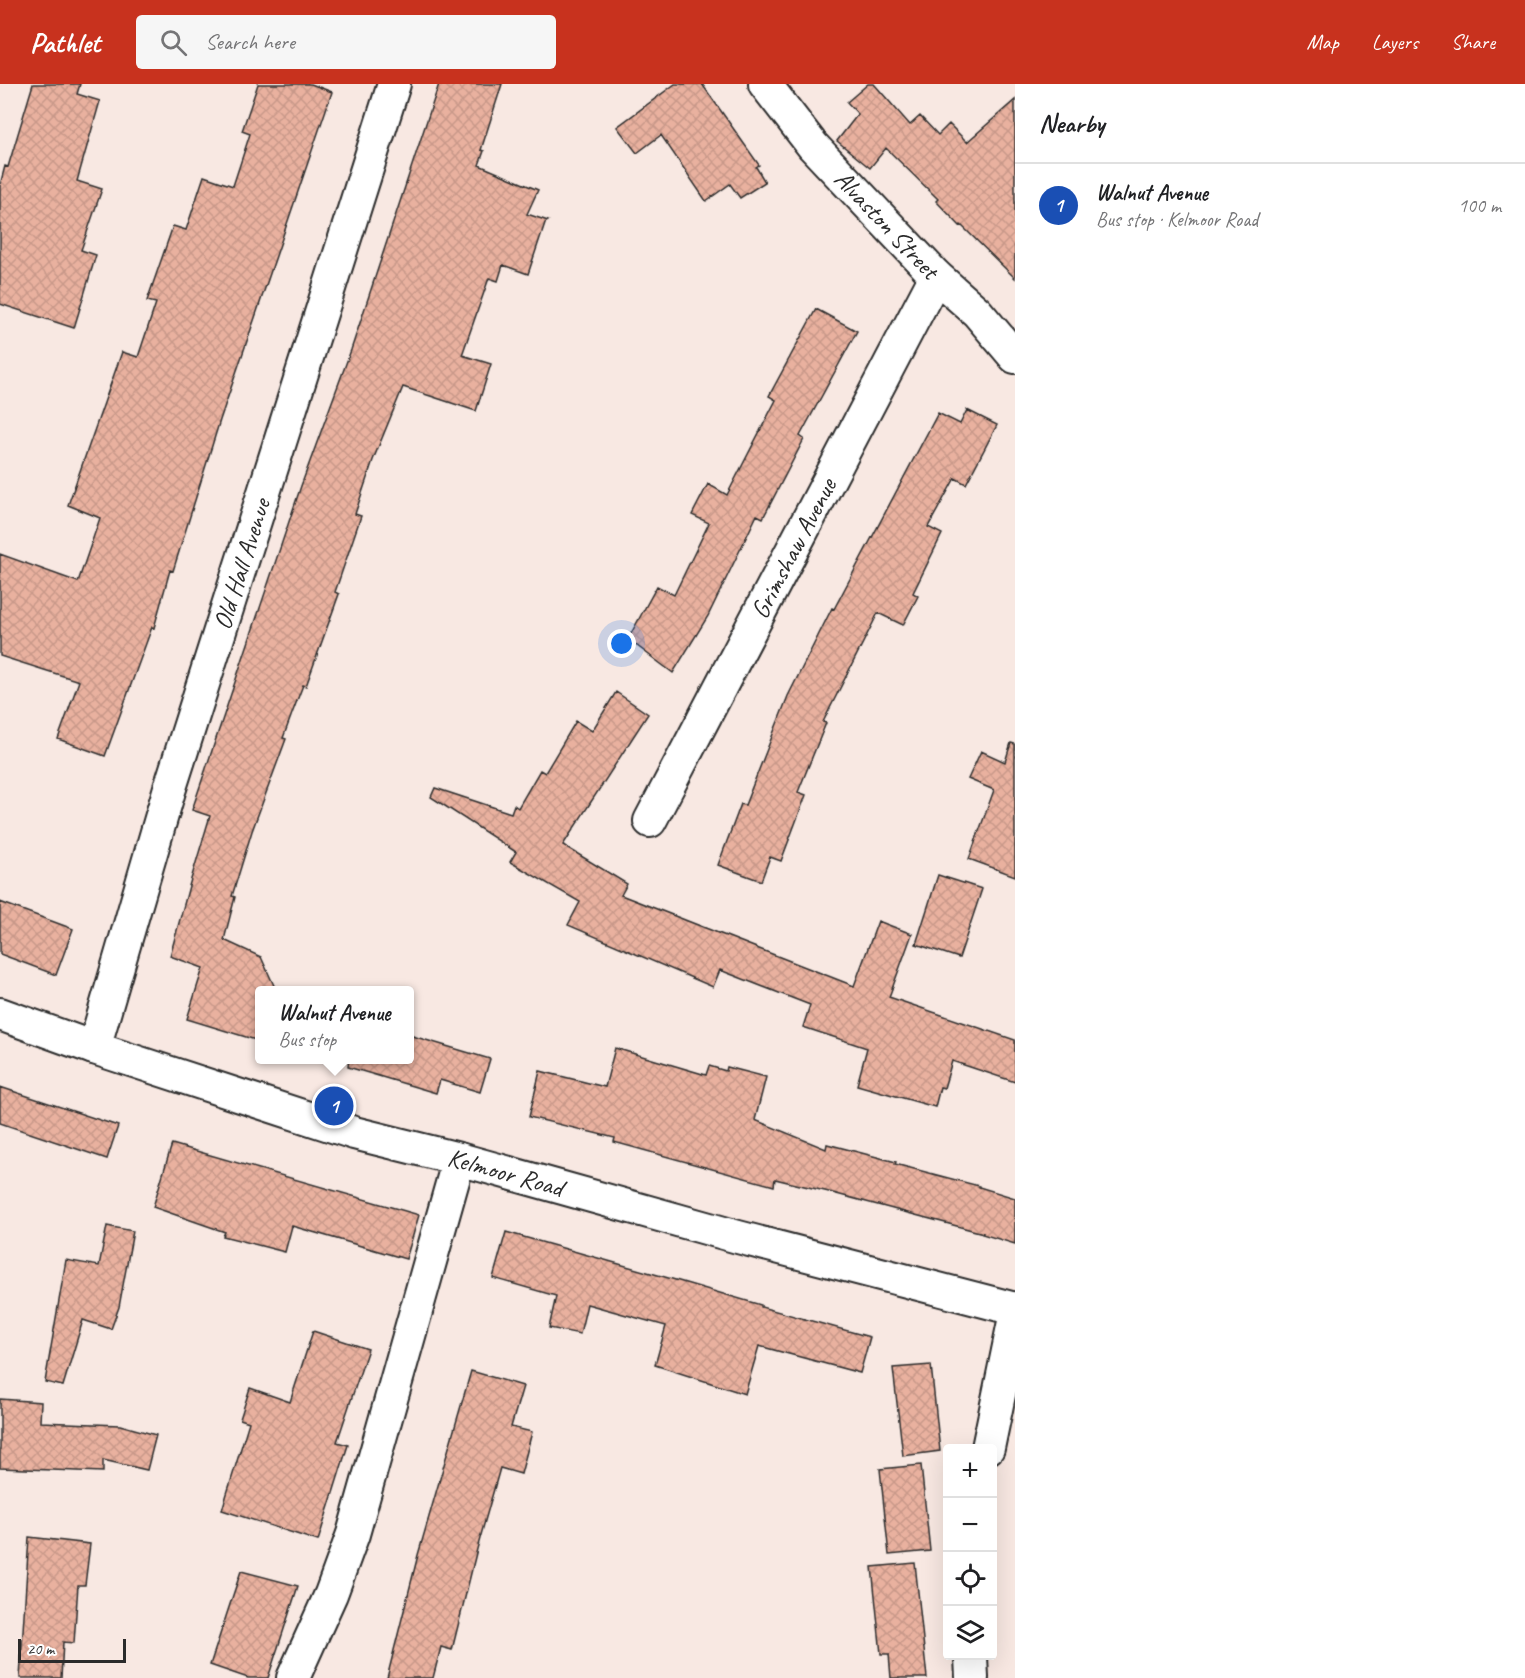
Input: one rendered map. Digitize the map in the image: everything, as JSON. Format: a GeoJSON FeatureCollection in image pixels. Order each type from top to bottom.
{"type":"FeatureCollection","features":[{"type":"Feature","properties":{"kind":"street","name":"Old Hall Avenue"},"geometry":{"type":"LineString","coordinates":[[94,1048],[169,791],[394,84]]}},
{"type":"Feature","properties":{"kind":"street","name":"Alvaston Street"},"geometry":{"type":"LineString","coordinates":[[765,84],[813,146],[936,276],[976,312],[1015,357]]}},
{"type":"Feature","properties":{"kind":"street","name":"Grimshaw Avenue"},"geometry":{"type":"LineString","coordinates":[[650,821],[936,276]]}},
{"type":"Feature","properties":{"kind":"street","name":"Kelmoor Road"},"geometry":{"type":"LineString","coordinates":[[0,1014],[94,1048],[354,1133],[459,1159],[738,1237],[1015,1309]]}},
{"type":"Feature","properties":{"kind":"street"},"geometry":{"type":"LineString","coordinates":[[293,1678],[331,1594],[353,1534],[459,1159]]}},
{"type":"Feature","properties":{"kind":"street"},"geometry":{"type":"LineString","coordinates":[[989,1444],[1015,1317]]}},
{"type":"Feature","properties":{"kind":"street"},"geometry":{"type":"LineString","coordinates":[[971,1660],[972,1678]]}},
{"type":"Feature","properties":{"kind":"building"},"geometry":{"type":"Polygon","coordinates":[[[33,84],[80,84],[77,94],[100,101],[77,181],[102,189],[81,250],[96,255],[74,328],[0,304],[0,185],[5,166],[8,167],[33,84]]]}},
{"type":"Feature","properties":{"kind":"building"},"geometry":{"type":"Polygon","coordinates":[[[258,84],[311,84],[332,92],[220,420],[173,571],[170,570],[154,628],[152,627],[105,756],[58,739],[79,681],[0,656],[0,554],[78,582],[100,518],[68,505],[122,352],[138,357],[156,303],[147,301],[173,226],[186,230],[204,176],[233,186],[250,134],[242,131],[258,84]]]}},
{"type":"Feature","properties":{"kind":"building"},"geometry":{"type":"Polygon","coordinates":[[[439,84],[502,84],[481,150],[484,151],[479,165],[538,190],[527,214],[548,221],[545,223],[528,274],[503,265],[498,281],[489,278],[462,355],[491,364],[476,411],[403,387],[373,460],[355,514],[361,516],[335,592],[339,594],[306,686],[303,685],[283,738],[286,739],[252,831],[232,896],[235,897],[224,940],[261,957],[274,986],[255,986],[255,1040],[187,1019],[203,968],[170,956],[210,816],[192,810],[301,486],[351,350],[439,84]]]}},
{"type":"Feature","properties":{"kind":"building"},"geometry":{"type":"Polygon","coordinates":[[[675,84],[702,84],[759,165],[756,167],[765,182],[740,198],[730,184],[706,201],[661,135],[637,153],[617,127],[675,84]]]}},
{"type":"Feature","properties":{"kind":"building"},"geometry":{"type":"Polygon","coordinates":[[[868,84],[874,84],[910,125],[920,116],[938,135],[949,124],[967,142],[1015,100],[1015,278],[960,226],[936,201],[938,199],[886,148],[870,168],[837,141],[858,114],[847,102],[868,84]]]}},
{"type":"Feature","properties":{"kind":"building"},"geometry":{"type":"Polygon","coordinates":[[[816,309],[857,331],[800,436],[804,439],[763,518],[757,515],[708,616],[673,673],[628,639],[657,586],[674,595],[709,523],[692,515],[708,484],[727,495],[776,400],[769,396],[816,309]]]}},
{"type":"Feature","properties":{"kind":"building"},"geometry":{"type":"Polygon","coordinates":[[[967,410],[997,425],[966,484],[955,478],[928,527],[942,534],[913,593],[918,596],[903,625],[878,613],[823,722],[826,723],[798,792],[806,795],[781,861],[770,857],[761,881],[718,865],[741,804],[745,805],[788,696],[832,608],[834,609],[938,413],[960,424],[967,410]]]}},
{"type":"Feature","properties":{"kind":"building"},"geometry":{"type":"Polygon","coordinates":[[[616,692],[648,714],[563,845],[627,884],[621,895],[854,986],[878,921],[912,934],[889,997],[1015,1040],[1015,1082],[952,1061],[944,1088],[940,1087],[935,1107],[857,1085],[867,1048],[803,1027],[810,1005],[720,970],[713,987],[568,925],[580,902],[510,862],[516,852],[431,797],[435,788],[511,813],[514,805],[518,808],[540,770],[545,773],[576,721],[592,731],[616,692]]]}},
{"type":"Feature","properties":{"kind":"building"},"geometry":{"type":"Polygon","coordinates":[[[1011,743],[1015,744],[1015,876],[969,859],[994,790],[968,779],[981,751],[1005,762],[1011,743]]]}},
{"type":"Feature","properties":{"kind":"building"},"geometry":{"type":"Polygon","coordinates":[[[938,875],[982,889],[959,958],[916,944],[938,875]]]}},
{"type":"Feature","properties":{"kind":"building"},"geometry":{"type":"Polygon","coordinates":[[[0,902],[73,929],[56,975],[0,954],[0,902]]]}},
{"type":"Feature","properties":{"kind":"building"},"geometry":{"type":"Polygon","coordinates":[[[414,1036],[490,1059],[480,1092],[440,1080],[436,1093],[348,1067],[348,1064],[414,1064],[414,1036]]]}},
{"type":"Feature","properties":{"kind":"building"},"geometry":{"type":"Polygon","coordinates":[[[615,1048],[706,1075],[709,1066],[726,1071],[727,1067],[766,1077],[755,1120],[826,1149],[827,1144],[1015,1198],[1015,1244],[983,1233],[775,1179],[774,1186],[614,1142],[615,1138],[529,1117],[540,1071],[605,1087],[615,1048]]]}},
{"type":"Feature","properties":{"kind":"building"},"geometry":{"type":"Polygon","coordinates":[[[0,1087],[118,1126],[107,1159],[0,1123],[0,1087]]]}},
{"type":"Feature","properties":{"kind":"building"},"geometry":{"type":"Polygon","coordinates":[[[172,1144],[419,1215],[406,1259],[292,1226],[285,1252],[223,1236],[225,1232],[153,1207],[172,1144]]]}},
{"type":"Feature","properties":{"kind":"building"},"geometry":{"type":"Polygon","coordinates":[[[107,1226],[133,1231],[119,1307],[111,1329],[83,1320],[63,1386],[45,1382],[66,1260],[99,1266],[107,1226]]]}},
{"type":"Feature","properties":{"kind":"building"},"geometry":{"type":"Polygon","coordinates":[[[506,1232],[870,1337],[860,1373],[759,1346],[745,1394],[655,1365],[666,1326],[587,1304],[580,1334],[549,1328],[556,1296],[493,1278],[506,1232]]]}},
{"type":"Feature","properties":{"kind":"building"},"geometry":{"type":"Polygon","coordinates":[[[313,1331],[368,1349],[337,1442],[348,1445],[318,1541],[222,1510],[249,1422],[240,1419],[250,1388],[290,1402],[313,1331]]]}},
{"type":"Feature","properties":{"kind":"building"},"geometry":{"type":"Polygon","coordinates":[[[931,1365],[940,1451],[903,1456],[893,1368],[931,1365]]]}},
{"type":"Feature","properties":{"kind":"building"},"geometry":{"type":"Polygon","coordinates":[[[471,1371],[523,1386],[511,1427],[532,1432],[521,1474],[500,1468],[452,1650],[441,1647],[433,1678],[387,1678],[418,1555],[471,1371]]]}},
{"type":"Feature","properties":{"kind":"building"},"geometry":{"type":"Polygon","coordinates":[[[0,1399],[41,1402],[40,1422],[120,1425],[156,1435],[147,1470],[103,1460],[103,1472],[0,1468],[0,1399]]]}},
{"type":"Feature","properties":{"kind":"building"},"geometry":{"type":"Polygon","coordinates":[[[921,1465],[930,1551],[889,1555],[880,1469],[921,1465]]]}},
{"type":"Feature","properties":{"kind":"building"},"geometry":{"type":"Polygon","coordinates":[[[29,1537],[90,1544],[85,1585],[78,1585],[74,1643],[63,1642],[61,1678],[20,1678],[29,1537]]]}},
{"type":"Feature","properties":{"kind":"building"},"geometry":{"type":"Polygon","coordinates":[[[915,1563],[927,1678],[891,1678],[889,1654],[881,1654],[872,1567],[915,1563]]]}},
{"type":"Feature","properties":{"kind":"building"},"geometry":{"type":"Polygon","coordinates":[[[241,1571],[298,1586],[268,1678],[248,1678],[210,1665],[241,1571]]]}},
{"type":"Feature","properties":{"kind":"place","name":"Walnut Avenue"},"geometry":{"type":"Point","coordinates":[334,1106]}}]}
